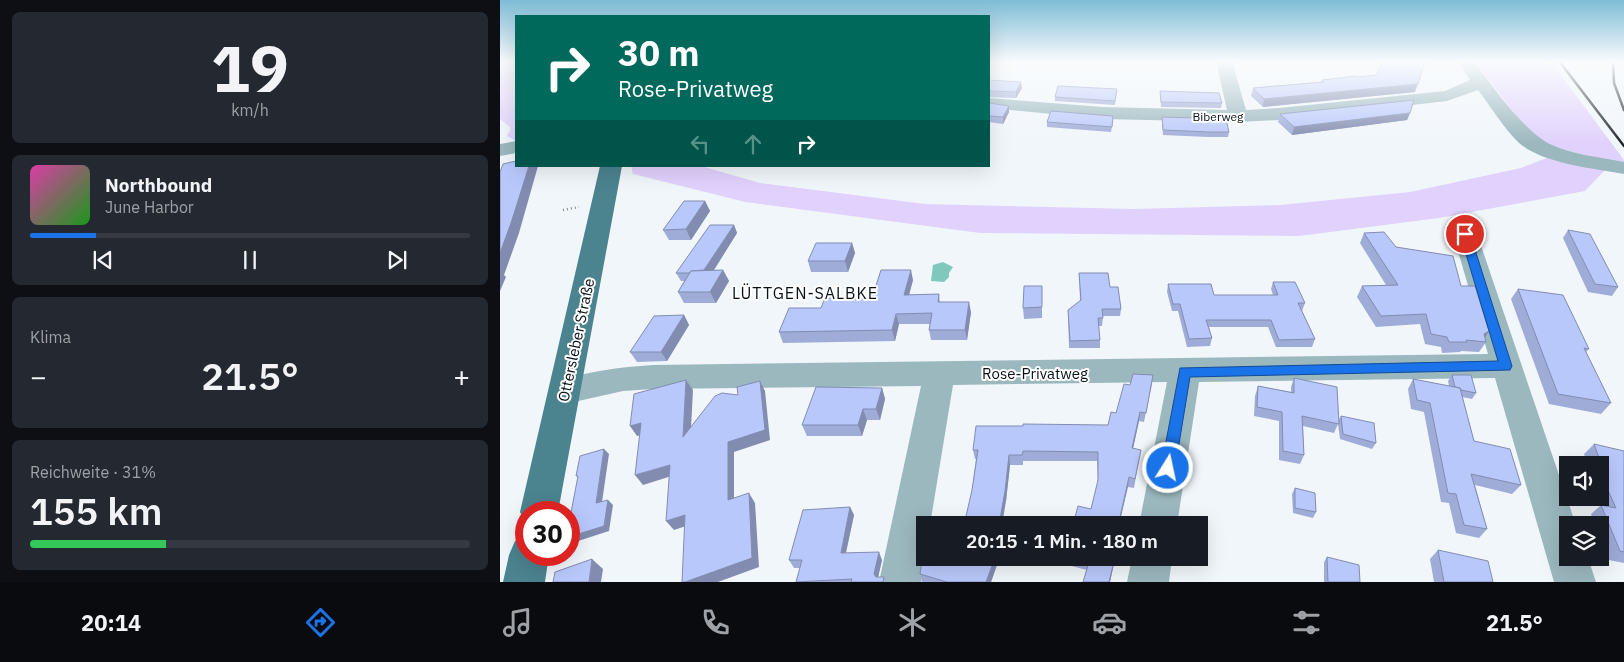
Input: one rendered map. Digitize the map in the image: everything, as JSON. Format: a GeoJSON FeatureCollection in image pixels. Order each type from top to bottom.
{"type":"FeatureCollection","features":[{"type":"Feature","properties":{"kind":"main road","name":"Ottersleber Straße"},"geometry":{"type":"LineString","coordinates":[[541,501],[611,167]]}},
{"type":"Feature","properties":{"kind":"main road"},"geometry":{"type":"LineString","coordinates":[[524,582],[528,566]]}},
{"type":"Feature","properties":{"kind":"street"},"geometry":{"type":"LineString","coordinates":[[1231,88],[1238,116]]}},
{"type":"Feature","properties":{"kind":"street","name":"Biberweg"},"geometry":{"type":"LineString","coordinates":[[990,103],[1103,113],[1238,116],[1279,114],[1447,96],[1468,88]]}},
{"type":"Feature","properties":{"kind":"street"},"geometry":{"type":"LineString","coordinates":[[1485,88],[1526,138],[1539,147],[1570,158],[1624,168]]}},
{"type":"Feature","properties":{"kind":"street","name":"Biberweg"},"geometry":{"type":"LineString","coordinates":[[1447,96],[1500,108]]}},
{"type":"Feature","properties":{"kind":"street"},"geometry":{"type":"LineString","coordinates":[[500,150],[515,147]]}},
{"type":"Feature","properties":{"kind":"street"},"geometry":{"type":"LineString","coordinates":[[1465,234],[1574,582]]}},
{"type":"Feature","properties":{"kind":"street","name":"Rose-Privatweg"},"geometry":{"type":"LineString","coordinates":[[565,391],[633,378],[939,373],[1185,372],[1506,366]]}},
{"type":"Feature","properties":{"kind":"street"},"geometry":{"type":"LineString","coordinates":[[1160,516],[1185,372]]}},
{"type":"Feature","properties":{"kind":"street"},"geometry":{"type":"LineString","coordinates":[[900,582],[939,373]]}},
{"type":"Feature","properties":{"kind":"street"},"geometry":{"type":"LineString","coordinates":[[1148,582],[1151,566]]}},
{"type":"Feature","properties":{"kind":"path"},"geometry":{"type":"LineString","coordinates":[[563,210],[570,208]]}},
{"type":"Feature","properties":{"kind":"shaded area"},"geometry":{"type":"Polygon","coordinates":[[[500,88],[515,88],[515,140],[507,136],[510,127],[500,119],[500,88]]]}},
{"type":"Feature","properties":{"kind":"shaded area"},"geometry":{"type":"Polygon","coordinates":[[[1495,88],[1571,88],[1624,160],[1624,164],[1555,148],[1529,132],[1495,88]]]}},
{"type":"Feature","properties":{"kind":"shaded area"},"geometry":{"type":"Polygon","coordinates":[[[1552,156],[1606,169],[1585,191],[1439,218],[1299,236],[980,233],[745,202],[633,174],[631,167],[704,167],[760,183],[925,204],[1133,209],[1280,205],[1410,192],[1521,168],[1552,156]]]}},
{"type":"Feature","properties":{"kind":"shaded area"},"geometry":{"type":"Polygon","coordinates":[[[943,262],[953,267],[949,277],[944,282],[931,281],[933,265],[943,262]]]}},
{"type":"Feature","properties":{"kind":"building"},"geometry":{"type":"Polygon","coordinates":[[[990,88],[1018,88],[1016,92],[990,91],[990,88]]]}},
{"type":"Feature","properties":{"kind":"building"},"geometry":{"type":"Polygon","coordinates":[[[1057,88],[1117,89],[1115,101],[1055,97],[1057,88]]]}},
{"type":"Feature","properties":{"kind":"building"},"geometry":{"type":"Polygon","coordinates":[[[1253,88],[1375,88],[1264,99],[1253,88]]]}},
{"type":"Feature","properties":{"kind":"building"},"geometry":{"type":"Polygon","coordinates":[[[1160,91],[1219,93],[1222,103],[1161,102],[1160,91]]]}},
{"type":"Feature","properties":{"kind":"building"},"geometry":{"type":"Polygon","coordinates":[[[1414,100],[1410,113],[1294,127],[1280,114],[1414,100]]]}},
{"type":"Feature","properties":{"kind":"building"},"geometry":{"type":"Polygon","coordinates":[[[990,103],[1009,106],[1003,117],[990,116],[990,103]]]}},
{"type":"Feature","properties":{"kind":"building"},"geometry":{"type":"Polygon","coordinates":[[[1051,111],[1113,116],[1112,127],[1047,122],[1051,111]]]}},
{"type":"Feature","properties":{"kind":"building"},"geometry":{"type":"Polygon","coordinates":[[[1162,117],[1226,119],[1229,132],[1163,130],[1162,117]]]}},
{"type":"Feature","properties":{"kind":"building"},"geometry":{"type":"Polygon","coordinates":[[[515,161],[515,167],[529,167],[500,253],[500,172],[503,164],[515,161]]]}},
{"type":"Feature","properties":{"kind":"building"},"geometry":{"type":"Polygon","coordinates":[[[684,201],[705,201],[686,229],[663,230],[684,201]]]}},
{"type":"Feature","properties":{"kind":"building"},"geometry":{"type":"Polygon","coordinates":[[[710,225],[734,225],[704,270],[676,273],[710,225]]]}},
{"type":"Feature","properties":{"kind":"building"},"geometry":{"type":"Polygon","coordinates":[[[1568,230],[1590,234],[1618,287],[1595,284],[1568,230]]]}},
{"type":"Feature","properties":{"kind":"building"},"geometry":{"type":"Polygon","coordinates":[[[1384,232],[1396,247],[1453,256],[1461,286],[1475,286],[1489,331],[1484,334],[1486,342],[1466,340],[1467,342],[1449,342],[1447,337],[1431,334],[1426,314],[1381,316],[1362,286],[1398,285],[1364,233],[1384,232]]]}},
{"type":"Feature","properties":{"kind":"building"},"geometry":{"type":"Polygon","coordinates":[[[816,243],[852,243],[845,261],[808,261],[816,243]]]}},
{"type":"Feature","properties":{"kind":"building"},"geometry":{"type":"Polygon","coordinates":[[[723,270],[710,292],[678,292],[691,271],[723,270]]]}},
{"type":"Feature","properties":{"kind":"building"},"geometry":{"type":"Polygon","coordinates":[[[881,270],[911,270],[904,295],[939,294],[938,302],[969,302],[965,330],[929,330],[932,313],[896,314],[892,330],[779,332],[789,308],[821,308],[825,298],[872,298],[881,270]]]}},
{"type":"Feature","properties":{"kind":"building"},"geometry":{"type":"Polygon","coordinates":[[[1079,273],[1108,273],[1110,287],[1118,287],[1121,309],[1102,309],[1103,318],[1098,318],[1100,340],[1070,341],[1068,310],[1081,300],[1079,273]]]}},
{"type":"Feature","properties":{"kind":"building"},"geometry":{"type":"Polygon","coordinates":[[[1273,282],[1295,282],[1305,303],[1298,303],[1315,339],[1279,340],[1271,320],[1206,320],[1212,338],[1189,339],[1180,304],[1173,304],[1168,284],[1211,284],[1214,295],[1278,295],[1273,282]]]}},
{"type":"Feature","properties":{"kind":"building"},"geometry":{"type":"Polygon","coordinates":[[[1024,286],[1042,286],[1042,307],[1023,308],[1024,286]]]}},
{"type":"Feature","properties":{"kind":"building"},"geometry":{"type":"Polygon","coordinates":[[[1518,289],[1563,295],[1589,349],[1584,348],[1611,403],[1558,394],[1518,289]]]}},
{"type":"Feature","properties":{"kind":"building"},"geometry":{"type":"Polygon","coordinates":[[[684,315],[661,352],[630,352],[654,316],[684,315]]]}},
{"type":"Feature","properties":{"kind":"building"},"geometry":{"type":"Polygon","coordinates":[[[1133,374],[1153,375],[1146,413],[1140,412],[1132,448],[1141,450],[1135,479],[1129,477],[1120,516],[1075,516],[1078,506],[1091,509],[1098,480],[1098,452],[1023,451],[1022,455],[1009,455],[1001,516],[966,516],[978,450],[973,450],[976,426],[1023,426],[1023,424],[1108,425],[1111,412],[1116,413],[1124,384],[1130,385],[1133,374]]]}},
{"type":"Feature","properties":{"kind":"building"},"geometry":{"type":"Polygon","coordinates":[[[1452,375],[1471,375],[1476,393],[1455,387],[1452,375]]]}},
{"type":"Feature","properties":{"kind":"building"},"geometry":{"type":"Polygon","coordinates":[[[1294,378],[1337,387],[1339,424],[1302,416],[1304,455],[1283,451],[1282,412],[1257,407],[1258,386],[1294,393],[1294,378]]]}},
{"type":"Feature","properties":{"kind":"building"},"geometry":{"type":"Polygon","coordinates":[[[1413,379],[1460,388],[1474,441],[1510,449],[1521,485],[1471,474],[1487,529],[1464,525],[1456,494],[1448,493],[1430,403],[1417,400],[1413,379]]]}},
{"type":"Feature","properties":{"kind":"building"},"geometry":{"type":"Polygon","coordinates":[[[686,380],[683,437],[715,396],[722,393],[738,395],[737,387],[760,381],[765,430],[728,442],[728,500],[749,493],[752,558],[682,582],[685,515],[666,521],[670,465],[635,475],[641,423],[630,426],[634,394],[686,380]]]}},
{"type":"Feature","properties":{"kind":"building"},"geometry":{"type":"Polygon","coordinates":[[[816,387],[882,388],[876,409],[863,409],[858,425],[802,425],[816,387]]]}},
{"type":"Feature","properties":{"kind":"building"},"geometry":{"type":"Polygon","coordinates":[[[1341,416],[1374,423],[1376,443],[1343,434],[1341,416]]]}},
{"type":"Feature","properties":{"kind":"building"},"geometry":{"type":"Polygon","coordinates":[[[1594,444],[1624,451],[1624,552],[1620,551],[1609,524],[1609,516],[1606,516],[1601,506],[1616,508],[1609,493],[1609,456],[1598,456],[1594,444]]]}},
{"type":"Feature","properties":{"kind":"building"},"geometry":{"type":"Polygon","coordinates":[[[604,449],[596,503],[608,500],[604,526],[580,534],[580,501],[573,501],[580,456],[604,449]]]}},
{"type":"Feature","properties":{"kind":"building"},"geometry":{"type":"Polygon","coordinates":[[[1295,488],[1315,493],[1316,512],[1295,508],[1295,488]]]}},
{"type":"Feature","properties":{"kind":"building"},"geometry":{"type":"Polygon","coordinates":[[[850,507],[841,553],[879,552],[874,574],[876,577],[884,577],[883,582],[851,582],[852,579],[796,582],[802,560],[789,560],[803,510],[850,507]]]}},
{"type":"Feature","properties":{"kind":"building"},"geometry":{"type":"Polygon","coordinates":[[[1438,550],[1488,561],[1493,582],[1444,582],[1438,550]]]}},
{"type":"Feature","properties":{"kind":"building"},"geometry":{"type":"Polygon","coordinates":[[[1327,557],[1359,565],[1360,582],[1328,582],[1327,557]]]}},
{"type":"Feature","properties":{"kind":"building"},"geometry":{"type":"Polygon","coordinates":[[[592,559],[589,582],[553,582],[555,572],[572,566],[580,566],[580,563],[592,559]]]}},
{"type":"Feature","properties":{"kind":"building"},"geometry":{"type":"Polygon","coordinates":[[[921,566],[992,566],[986,582],[947,582],[920,574],[921,566]]]}},
{"type":"Feature","properties":{"kind":"building"},"geometry":{"type":"Polygon","coordinates":[[[1088,566],[1113,566],[1109,582],[1083,582],[1088,566]]]}},
{"type":"Feature","properties":{"kind":"railway"},"geometry":{"type":"LineString","coordinates":[[1580,88],[1624,146]]}},
{"type":"Feature","properties":{"kind":"railway"},"geometry":{"type":"LineString","coordinates":[[1616,88],[1624,110]]}},
{"type":"Feature","properties":{"kind":"district","name":"LÜTTGEN-SALBKE"},"geometry":{"type":"Point","coordinates":[805,293]}},
{"type":"Feature","properties":{"kind":"route"},"geometry":{"type":"LineString","coordinates":[[1168,468],[1185,372],[1506,366],[1465,234]]}}]}
